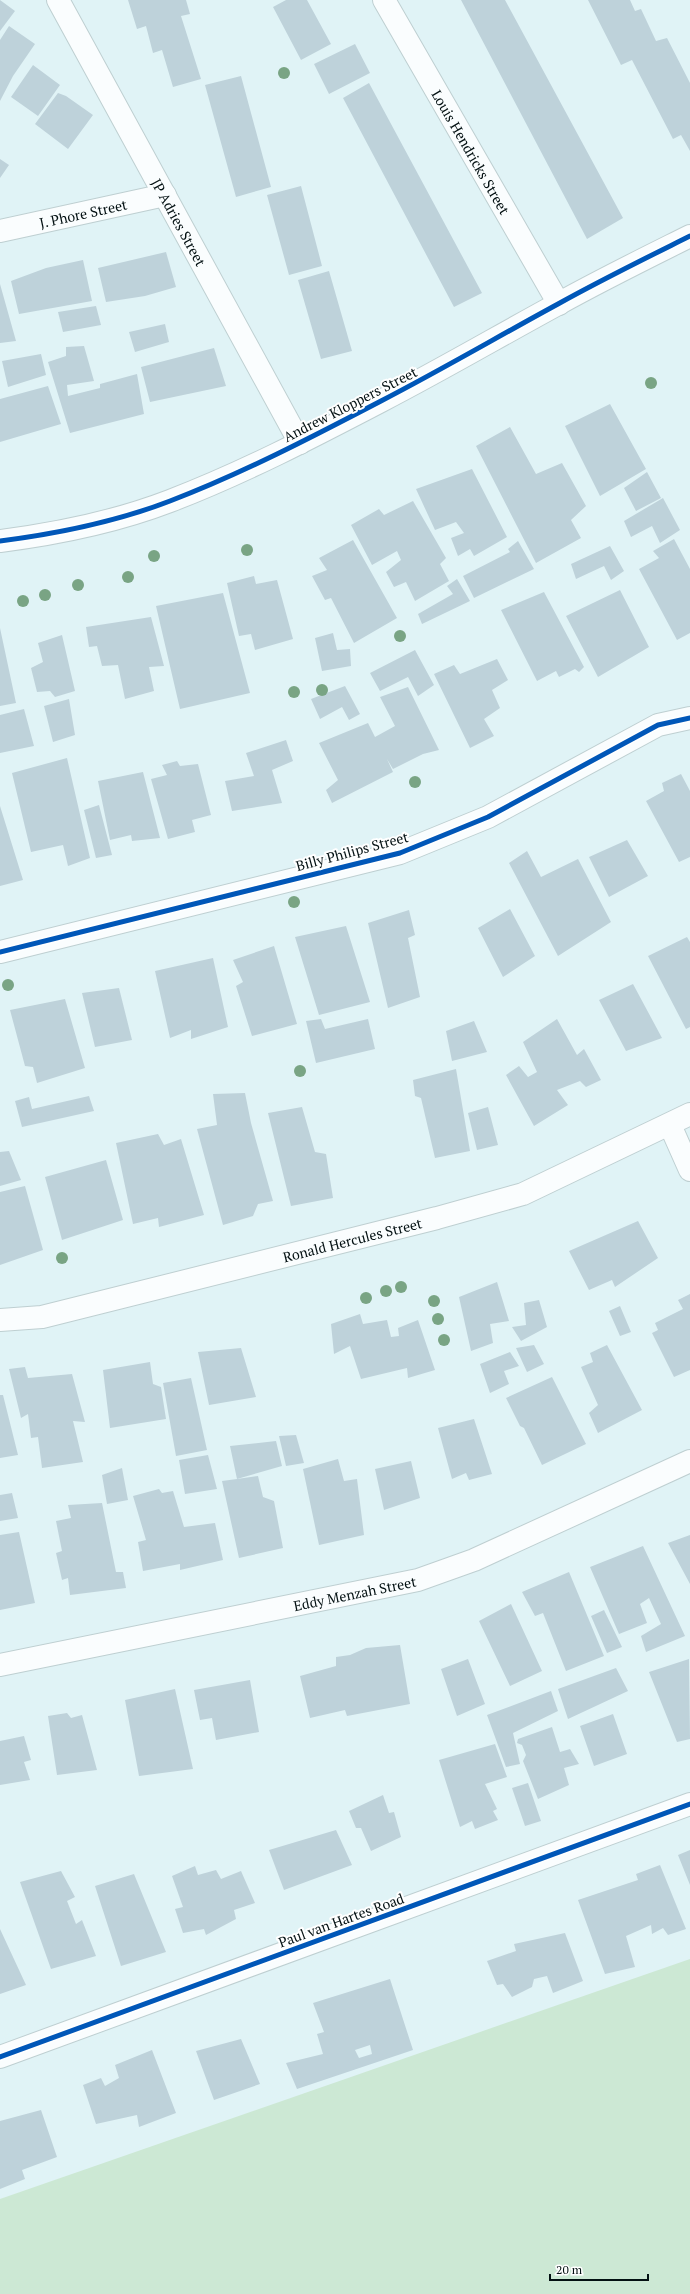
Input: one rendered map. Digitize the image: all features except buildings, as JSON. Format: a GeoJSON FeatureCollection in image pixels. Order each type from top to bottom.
{"type":"FeatureCollection","features":[{"type":"Feature","properties":{"kind":"street","name":"JP Adries Street"},"geometry":{"type":"LineString","coordinates":[[58,0],[300,443]]}},
{"type":"Feature","properties":{"kind":"street","name":"Louis Hendricks Street"},"geometry":{"type":"LineString","coordinates":[[384,0],[559,304]]}},
{"type":"Feature","properties":{"kind":"street","name":"J. Phore Street"},"geometry":{"type":"LineString","coordinates":[[0,231],[165,195]]}},
{"type":"Feature","properties":{"kind":"street","name":"Andrew Kloppers Street"},"geometry":{"type":"LineString","coordinates":[[0,541],[27,538],[107,520],[169,501],[300,443],[439,371],[559,304],[690,236]]}},
{"type":"Feature","properties":{"kind":"street","name":"Billy Philips Street"},"geometry":{"type":"LineString","coordinates":[[0,952],[400,853],[488,817],[658,725],[690,718]]}},
{"type":"Feature","properties":{"kind":"street","name":"Ronald Hercules Street"},"geometry":{"type":"LineString","coordinates":[[0,1320],[42,1317],[437,1218],[523,1194],[670,1125],[690,1114]]}},
{"type":"Feature","properties":{"kind":"street"},"geometry":{"type":"LineString","coordinates":[[670,1125],[690,1170]]}},
{"type":"Feature","properties":{"kind":"street","name":"Eddy Menzah Street"},"geometry":{"type":"LineString","coordinates":[[0,1665],[418,1580],[474,1560],[690,1461]]}},
{"type":"Feature","properties":{"kind":"street","name":"Paul van Hartes Road"},"geometry":{"type":"LineString","coordinates":[[0,2058],[690,1804]]}},
{"type":"Feature","properties":{"kind":"green space"},"geometry":{"type":"Polygon","coordinates":[[[690,1959],[690,2294],[0,2294],[0,2199],[690,1959]]]}},
{"type":"Feature","properties":{"kind":"cycle path"},"geometry":{"type":"LineString","coordinates":[[0,541],[64,531],[108,521],[170,501],[224,479],[277,454],[426,377],[591,286],[690,236]]}},
{"type":"Feature","properties":{"kind":"cycle path"},"geometry":{"type":"LineString","coordinates":[[0,952],[400,853],[488,817],[658,725],[690,718]]}},
{"type":"Feature","properties":{"kind":"cycle path"},"geometry":{"type":"LineString","coordinates":[[0,2057],[690,1804]]}}]}
